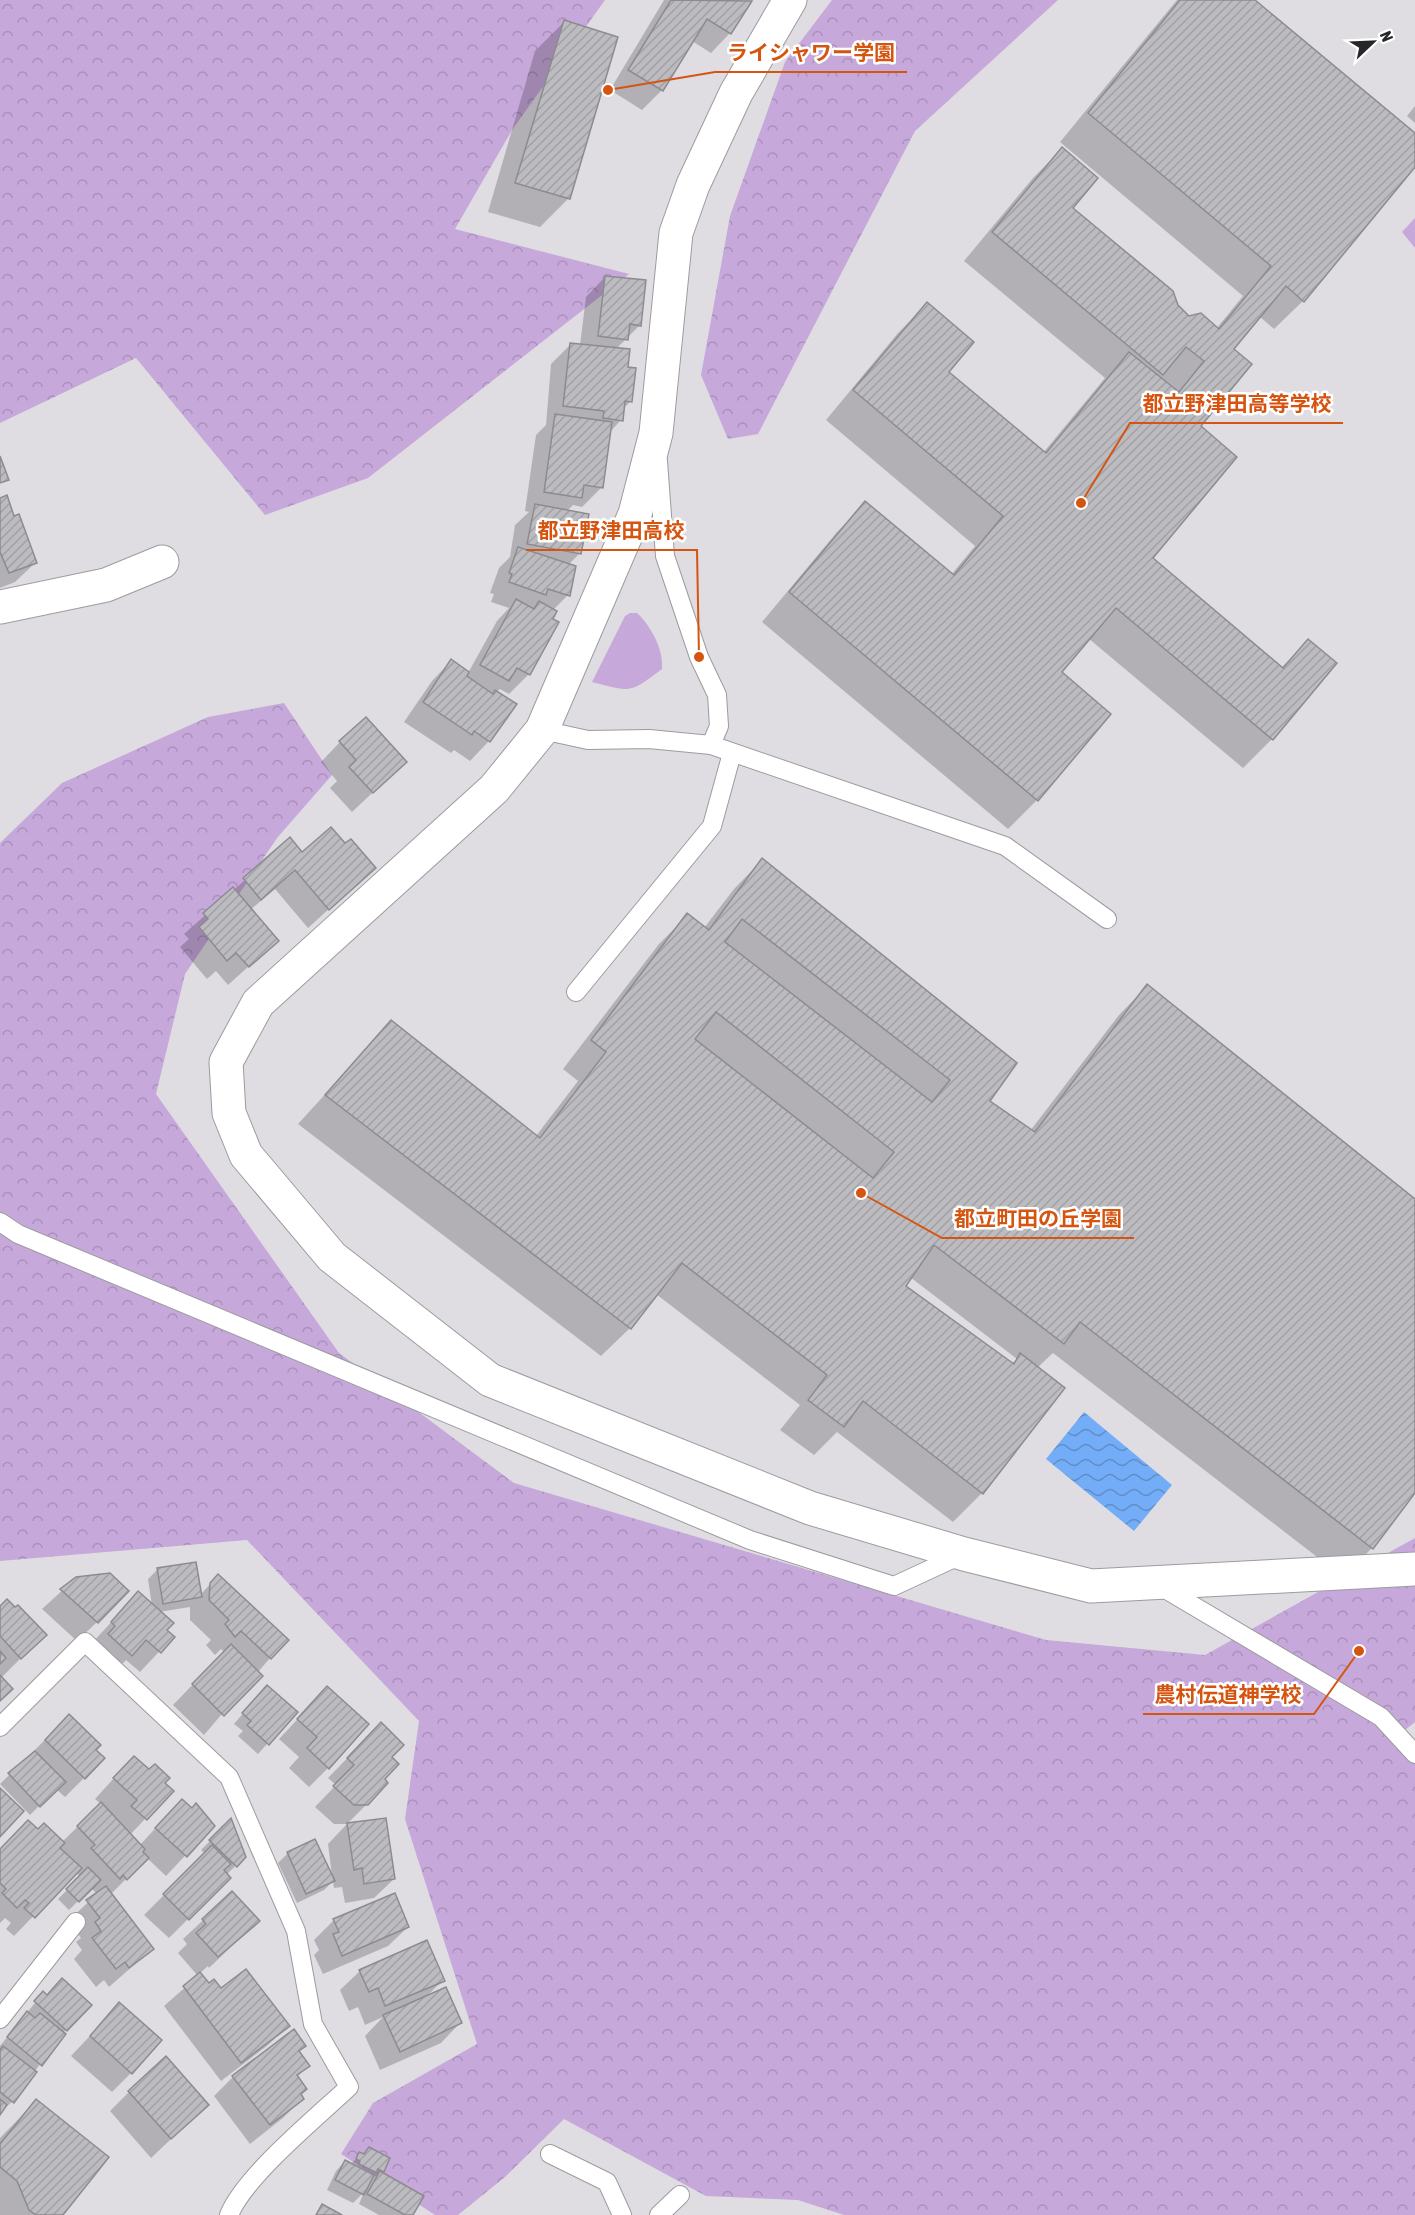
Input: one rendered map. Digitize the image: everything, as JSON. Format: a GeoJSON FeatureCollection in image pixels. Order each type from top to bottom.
{"type":"FeatureCollection","features":[{"type":"Feature","properties":{"kind":"street"},"geometry":{"type":"LineString","coordinates":[[790,0],[736,93],[693,185],[676,233],[656,432],[634,514],[542,729],[494,789],[258,1003],[226,1062],[229,1113],[246,1155],[332,1257],[490,1380],[810,1508],[964,1554],[1091,1586],[1415,1569]]}},
{"type":"Feature","properties":{"kind":"street"},"geometry":{"type":"LineString","coordinates":[[0,607],[106,585],[162,562]]}},
{"type":"Feature","properties":{"kind":"lane"},"geometry":{"type":"LineString","coordinates":[[656,432],[665,556],[699,657],[717,695],[719,726],[711,745]]}},
{"type":"Feature","properties":{"kind":"lane"},"geometry":{"type":"LineString","coordinates":[[542,729],[588,740],[649,739],[711,745],[1005,846],[1107,919]]}},
{"type":"Feature","properties":{"kind":"lane"},"geometry":{"type":"LineString","coordinates":[[576,992],[712,826],[732,753]]}},
{"type":"Feature","properties":{"kind":"lane"},"geometry":{"type":"LineString","coordinates":[[0,1222],[28,1239],[750,1540],[894,1586],[964,1554]]}},
{"type":"Feature","properties":{"kind":"lane"},"geometry":{"type":"LineString","coordinates":[[1154,1582],[1381,1717],[1415,1754]]}},
{"type":"Feature","properties":{"kind":"lane"},"geometry":{"type":"LineString","coordinates":[[0,1726],[85,1642],[229,1777],[296,1930],[313,2024],[349,2087],[235,2200],[229,2215]]}},
{"type":"Feature","properties":{"kind":"lane"},"geometry":{"type":"LineString","coordinates":[[0,2019],[76,1922]]}},
{"type":"Feature","properties":{"kind":"lane"},"geometry":{"type":"LineString","coordinates":[[549,2154],[607,2182],[622,2215]]}},
{"type":"Feature","properties":{"kind":"lane"},"geometry":{"type":"LineString","coordinates":[[659,2215],[680,2195]]}},
{"type":"Feature","properties":{"kind":"green space"},"geometry":{"type":"Polygon","coordinates":[[[0,0],[605,0],[512,130],[455,229],[629,274],[368,478],[265,515],[136,358],[0,423],[0,0]]]}},
{"type":"Feature","properties":{"kind":"green space"},"geometry":{"type":"Polygon","coordinates":[[[832,0],[1058,0],[915,131],[758,434],[728,439],[701,375],[730,216],[785,62],[832,0]]]}},
{"type":"Feature","properties":{"kind":"green space"},"geometry":{"type":"Polygon","coordinates":[[[1415,218],[1415,248],[1402,232],[1415,218]]]}},
{"type":"Feature","properties":{"kind":"green space"},"geometry":{"type":"Polygon","coordinates":[[[637,613],[652,631],[659,646],[662,669],[643,683],[629,689],[592,682],[625,616],[637,613]]]}},
{"type":"Feature","properties":{"kind":"green space"},"geometry":{"type":"Polygon","coordinates":[[[284,703],[332,775],[277,838],[185,974],[156,1094],[339,1353],[514,1483],[1046,1640],[1205,1655],[1415,1538],[1415,1722],[1400,1734],[1415,1747],[1415,2215],[844,2215],[798,2200],[706,2196],[564,2119],[505,2177],[458,2215],[435,2215],[341,2154],[373,2103],[477,2044],[405,1819],[419,1721],[247,1540],[0,1561],[0,843],[62,783],[208,717],[284,703]]]}},
{"type":"Feature","properties":{"kind":"water"},"geometry":{"type":"Polygon","coordinates":[[[1084,1412],[1172,1485],[1134,1531],[1046,1459],[1084,1412]]]}},
{"type":"Feature","properties":{"kind":"building"},"geometry":{"type":"Polygon","coordinates":[[[671,0],[752,1],[731,34],[707,19],[663,91],[628,70],[671,0]]]}},
{"type":"Feature","properties":{"kind":"building"},"geometry":{"type":"Polygon","coordinates":[[[1180,0],[1255,0],[1415,133],[1415,167],[1304,302],[1286,286],[1234,349],[1252,364],[1201,426],[1237,457],[1153,558],[1283,668],[1308,639],[1337,663],[1273,740],[1116,608],[1062,672],[1111,714],[1038,801],[789,592],[865,501],[954,575],[1003,516],[853,390],[927,302],[974,342],[949,372],[1046,453],[1129,352],[1179,392],[1204,361],[1186,347],[1163,375],[992,232],[1062,147],[1098,178],[1073,208],[1173,291],[1178,305],[1189,316],[1201,313],[1219,329],[1271,266],[1088,113],[1180,0]]]}},
{"type":"Feature","properties":{"kind":"building"},"geometry":{"type":"Polygon","coordinates":[[[564,20],[618,37],[570,199],[515,183],[564,20]]]}},
{"type":"Feature","properties":{"kind":"building"},"geometry":{"type":"Polygon","coordinates":[[[605,276],[646,280],[641,326],[630,324],[628,340],[598,336],[605,276]]]}},
{"type":"Feature","properties":{"kind":"building"},"geometry":{"type":"Polygon","coordinates":[[[570,343],[630,349],[628,367],[636,368],[632,402],[625,401],[623,421],[603,418],[604,411],[563,406],[570,343]]]}},
{"type":"Feature","properties":{"kind":"building"},"geometry":{"type":"Polygon","coordinates":[[[555,414],[612,422],[603,488],[584,485],[582,498],[544,492],[555,414]]]}},
{"type":"Feature","properties":{"kind":"building"},"geometry":{"type":"Polygon","coordinates":[[[0,456],[9,480],[0,483],[0,456]]]}},
{"type":"Feature","properties":{"kind":"building"},"geometry":{"type":"Polygon","coordinates":[[[7,495],[14,516],[19,514],[37,563],[9,573],[0,552],[0,498],[7,495]]]}},
{"type":"Feature","properties":{"kind":"building"},"geometry":{"type":"Polygon","coordinates":[[[535,504],[589,514],[581,554],[527,544],[535,504]]]}},
{"type":"Feature","properties":{"kind":"building"},"geometry":{"type":"Polygon","coordinates":[[[518,547],[576,566],[570,596],[548,589],[546,595],[509,582],[512,574],[509,573],[518,547]]]}},
{"type":"Feature","properties":{"kind":"building"},"geometry":{"type":"Polygon","coordinates":[[[516,599],[534,609],[539,601],[557,611],[553,619],[559,622],[530,675],[517,668],[509,681],[480,665],[516,599]]]}},
{"type":"Feature","properties":{"kind":"building"},"geometry":{"type":"Polygon","coordinates":[[[451,659],[469,672],[467,676],[493,694],[495,690],[517,704],[490,742],[474,731],[472,735],[423,702],[451,659]]]}},
{"type":"Feature","properties":{"kind":"building"},"geometry":{"type":"Polygon","coordinates":[[[366,717],[407,762],[373,793],[349,767],[356,760],[339,741],[366,717]]]}},
{"type":"Feature","properties":{"kind":"building"},"geometry":{"type":"Polygon","coordinates":[[[331,827],[345,843],[351,839],[376,868],[329,910],[295,870],[261,900],[243,878],[290,837],[302,852],[331,827]]]}},
{"type":"Feature","properties":{"kind":"building"},"geometry":{"type":"Polygon","coordinates":[[[762,858],[1017,1063],[990,1101],[1035,1132],[1147,984],[1415,1199],[1415,1493],[1373,1549],[1080,1322],[1064,1344],[934,1245],[906,1286],[1014,1364],[1020,1353],[1065,1388],[983,1494],[863,1401],[844,1427],[808,1400],[827,1375],[682,1263],[631,1329],[325,1095],[391,1020],[540,1138],[606,1052],[591,1040],[687,913],[709,930],[762,858]],[[742,919],[725,942],[932,1102],[950,1080],[742,919]],[[716,1012],[695,1039],[873,1178],[894,1152],[716,1012]]]}},
{"type":"Feature","properties":{"kind":"building"},"geometry":{"type":"Polygon","coordinates":[[[233,887],[279,941],[249,967],[236,953],[227,961],[199,927],[208,919],[203,913],[233,887]]]}},
{"type":"Feature","properties":{"kind":"building"},"geometry":{"type":"Polygon","coordinates":[[[196,1562],[202,1597],[163,1604],[157,1568],[196,1562]]]}},
{"type":"Feature","properties":{"kind":"building"},"geometry":{"type":"Polygon","coordinates":[[[110,1573],[129,1591],[98,1623],[60,1589],[76,1577],[110,1573]]]}},
{"type":"Feature","properties":{"kind":"building"},"geometry":{"type":"Polygon","coordinates":[[[218,1574],[289,1640],[271,1659],[241,1631],[235,1637],[225,1624],[229,1620],[209,1600],[210,1583],[218,1574]]]}},
{"type":"Feature","properties":{"kind":"building"},"geometry":{"type":"Polygon","coordinates":[[[138,1591],[174,1623],[167,1630],[175,1637],[161,1653],[146,1640],[132,1656],[108,1634],[115,1626],[111,1622],[138,1591]]]}},
{"type":"Feature","properties":{"kind":"building"},"geometry":{"type":"Polygon","coordinates":[[[7,1599],[15,1607],[18,1605],[47,1635],[21,1659],[0,1636],[0,1606],[7,1599]]]}},
{"type":"Feature","properties":{"kind":"building"},"geometry":{"type":"Polygon","coordinates":[[[231,1644],[263,1676],[224,1716],[192,1684],[231,1644]]]}},
{"type":"Feature","properties":{"kind":"building"},"geometry":{"type":"Polygon","coordinates":[[[0,1651],[6,1658],[0,1664],[0,1651]]]}},
{"type":"Feature","properties":{"kind":"building"},"geometry":{"type":"Polygon","coordinates":[[[0,1675],[13,1689],[0,1701],[0,1675]]]}},
{"type":"Feature","properties":{"kind":"building"},"geometry":{"type":"Polygon","coordinates":[[[267,1685],[298,1712],[269,1745],[247,1725],[251,1721],[242,1713],[267,1685]]]}},
{"type":"Feature","properties":{"kind":"building"},"geometry":{"type":"Polygon","coordinates":[[[327,1686],[369,1724],[329,1769],[307,1748],[317,1737],[297,1719],[327,1686]]]}},
{"type":"Feature","properties":{"kind":"building"},"geometry":{"type":"Polygon","coordinates":[[[69,1714],[101,1745],[96,1750],[105,1758],[85,1779],[45,1740],[69,1714]]]}},
{"type":"Feature","properties":{"kind":"building"},"geometry":{"type":"Polygon","coordinates":[[[381,1722],[404,1745],[392,1757],[399,1764],[385,1779],[388,1783],[368,1805],[354,1805],[333,1786],[354,1765],[347,1758],[381,1722]]]}},
{"type":"Feature","properties":{"kind":"building"},"geometry":{"type":"Polygon","coordinates":[[[35,1751],[66,1782],[40,1807],[8,1773],[35,1751]]]}},
{"type":"Feature","properties":{"kind":"building"},"geometry":{"type":"Polygon","coordinates":[[[134,1756],[149,1769],[155,1764],[170,1778],[165,1783],[174,1791],[147,1820],[131,1806],[137,1800],[113,1778],[134,1756]]]}},
{"type":"Feature","properties":{"kind":"building"},"geometry":{"type":"Polygon","coordinates":[[[0,1788],[24,1811],[0,1837],[0,1788]]]}},
{"type":"Feature","properties":{"kind":"building"},"geometry":{"type":"Polygon","coordinates":[[[182,1799],[192,1808],[196,1803],[215,1826],[187,1857],[155,1828],[182,1799]]]}},
{"type":"Feature","properties":{"kind":"building"},"geometry":{"type":"Polygon","coordinates":[[[101,1802],[145,1849],[143,1852],[149,1858],[127,1880],[123,1875],[120,1879],[91,1848],[95,1845],[77,1826],[101,1802]]]}},
{"type":"Feature","properties":{"kind":"building"},"geometry":{"type":"Polygon","coordinates":[[[231,1818],[246,1857],[237,1867],[209,1840],[231,1818]]]}},
{"type":"Feature","properties":{"kind":"building"},"geometry":{"type":"Polygon","coordinates":[[[386,1818],[395,1879],[364,1884],[362,1868],[354,1870],[347,1823],[386,1818]]]}},
{"type":"Feature","properties":{"kind":"building"},"geometry":{"type":"Polygon","coordinates":[[[28,1820],[38,1829],[44,1823],[65,1843],[60,1848],[82,1868],[35,1918],[24,1908],[29,1903],[25,1900],[17,1908],[2,1893],[6,1889],[0,1883],[0,1849],[28,1820]]]}},
{"type":"Feature","properties":{"kind":"building"},"geometry":{"type":"Polygon","coordinates":[[[315,1839],[335,1881],[306,1894],[287,1852],[315,1839]]]}},
{"type":"Feature","properties":{"kind":"building"},"geometry":{"type":"Polygon","coordinates":[[[212,1845],[231,1864],[224,1870],[231,1878],[189,1920],[163,1894],[212,1845]]]}},
{"type":"Feature","properties":{"kind":"building"},"geometry":{"type":"Polygon","coordinates":[[[88,1867],[101,1880],[79,1902],[66,1889],[88,1867]]]}},
{"type":"Feature","properties":{"kind":"building"},"geometry":{"type":"Polygon","coordinates":[[[106,1886],[154,1949],[129,1968],[125,1962],[116,1969],[92,1938],[101,1931],[95,1922],[100,1918],[86,1900],[106,1886]]]}},
{"type":"Feature","properties":{"kind":"building"},"geometry":{"type":"Polygon","coordinates":[[[232,1891],[260,1921],[218,1957],[196,1933],[206,1924],[202,1919],[232,1891]]]}},
{"type":"Feature","properties":{"kind":"building"},"geometry":{"type":"Polygon","coordinates":[[[395,1893],[409,1927],[342,1956],[333,1934],[339,1932],[333,1919],[395,1893]]]}},
{"type":"Feature","properties":{"kind":"building"},"geometry":{"type":"Polygon","coordinates":[[[427,1940],[445,1981],[385,2006],[378,1988],[369,1992],[359,1970],[427,1940]]]}},
{"type":"Feature","properties":{"kind":"building"},"geometry":{"type":"Polygon","coordinates":[[[246,1969],[290,2026],[241,2063],[183,1986],[200,1972],[209,1983],[214,1979],[221,1988],[246,1969]]]}},
{"type":"Feature","properties":{"kind":"building"},"geometry":{"type":"Polygon","coordinates":[[[62,1978],[92,2005],[67,2031],[34,2001],[43,1991],[47,1995],[62,1978]]]}},
{"type":"Feature","properties":{"kind":"building"},"geometry":{"type":"Polygon","coordinates":[[[446,1987],[462,2023],[400,2052],[383,2015],[446,1987]]]}},
{"type":"Feature","properties":{"kind":"building"},"geometry":{"type":"Polygon","coordinates":[[[119,2002],[162,2040],[132,2074],[90,2036],[119,2002]]]}},
{"type":"Feature","properties":{"kind":"building"},"geometry":{"type":"Polygon","coordinates":[[[27,2011],[35,2018],[40,2013],[66,2034],[42,2066],[7,2037],[27,2011]]]}},
{"type":"Feature","properties":{"kind":"building"},"geometry":{"type":"Polygon","coordinates":[[[294,2029],[306,2046],[299,2051],[310,2066],[297,2075],[307,2089],[301,2094],[304,2099],[270,2125],[232,2076],[294,2029]]]}},
{"type":"Feature","properties":{"kind":"building"},"geometry":{"type":"Polygon","coordinates":[[[3,2046],[37,2072],[14,2103],[0,2092],[0,2050],[3,2046]]]}},
{"type":"Feature","properties":{"kind":"building"},"geometry":{"type":"Polygon","coordinates":[[[166,2056],[209,2105],[171,2139],[128,2091],[166,2056]]]}},
{"type":"Feature","properties":{"kind":"building"},"geometry":{"type":"Polygon","coordinates":[[[0,2099],[7,2105],[0,2115],[0,2099]]]}},
{"type":"Feature","properties":{"kind":"building"},"geometry":{"type":"Polygon","coordinates":[[[36,2099],[109,2157],[63,2215],[36,2215],[29,2210],[17,2181],[0,2167],[0,2144],[36,2099]]]}},
{"type":"Feature","properties":{"kind":"building"},"geometry":{"type":"Polygon","coordinates":[[[369,2147],[390,2158],[384,2172],[378,2169],[377,2173],[359,2164],[360,2161],[356,2159],[359,2152],[364,2154],[369,2147]]]}},
{"type":"Feature","properties":{"kind":"building"},"geometry":{"type":"Polygon","coordinates":[[[345,2160],[374,2175],[364,2195],[335,2180],[345,2160]]]}},
{"type":"Feature","properties":{"kind":"building"},"geometry":{"type":"Polygon","coordinates":[[[380,2171],[424,2196],[413,2215],[405,2215],[367,2194],[380,2171]]]}},
{"type":"Feature","properties":{"kind":"building"},"geometry":{"type":"Polygon","coordinates":[[[322,2204],[342,2215],[316,2215],[322,2204]]]}},
{"type":"Feature","properties":{"kind":"place","name":"ライシャワー学園"},"geometry":{"type":"Point","coordinates":[608,90]}},
{"type":"Feature","properties":{"kind":"place","name":"都立野津田高等学校"},"geometry":{"type":"Point","coordinates":[1081,503]}},
{"type":"Feature","properties":{"kind":"place","name":"都立野津田高校"},"geometry":{"type":"Point","coordinates":[699,657]}},
{"type":"Feature","properties":{"kind":"place","name":"都立町田の丘学園"},"geometry":{"type":"Point","coordinates":[861,1193]}},
{"type":"Feature","properties":{"kind":"place","name":"農村伝道神学校"},"geometry":{"type":"Point","coordinates":[1359,1651]}}]}
